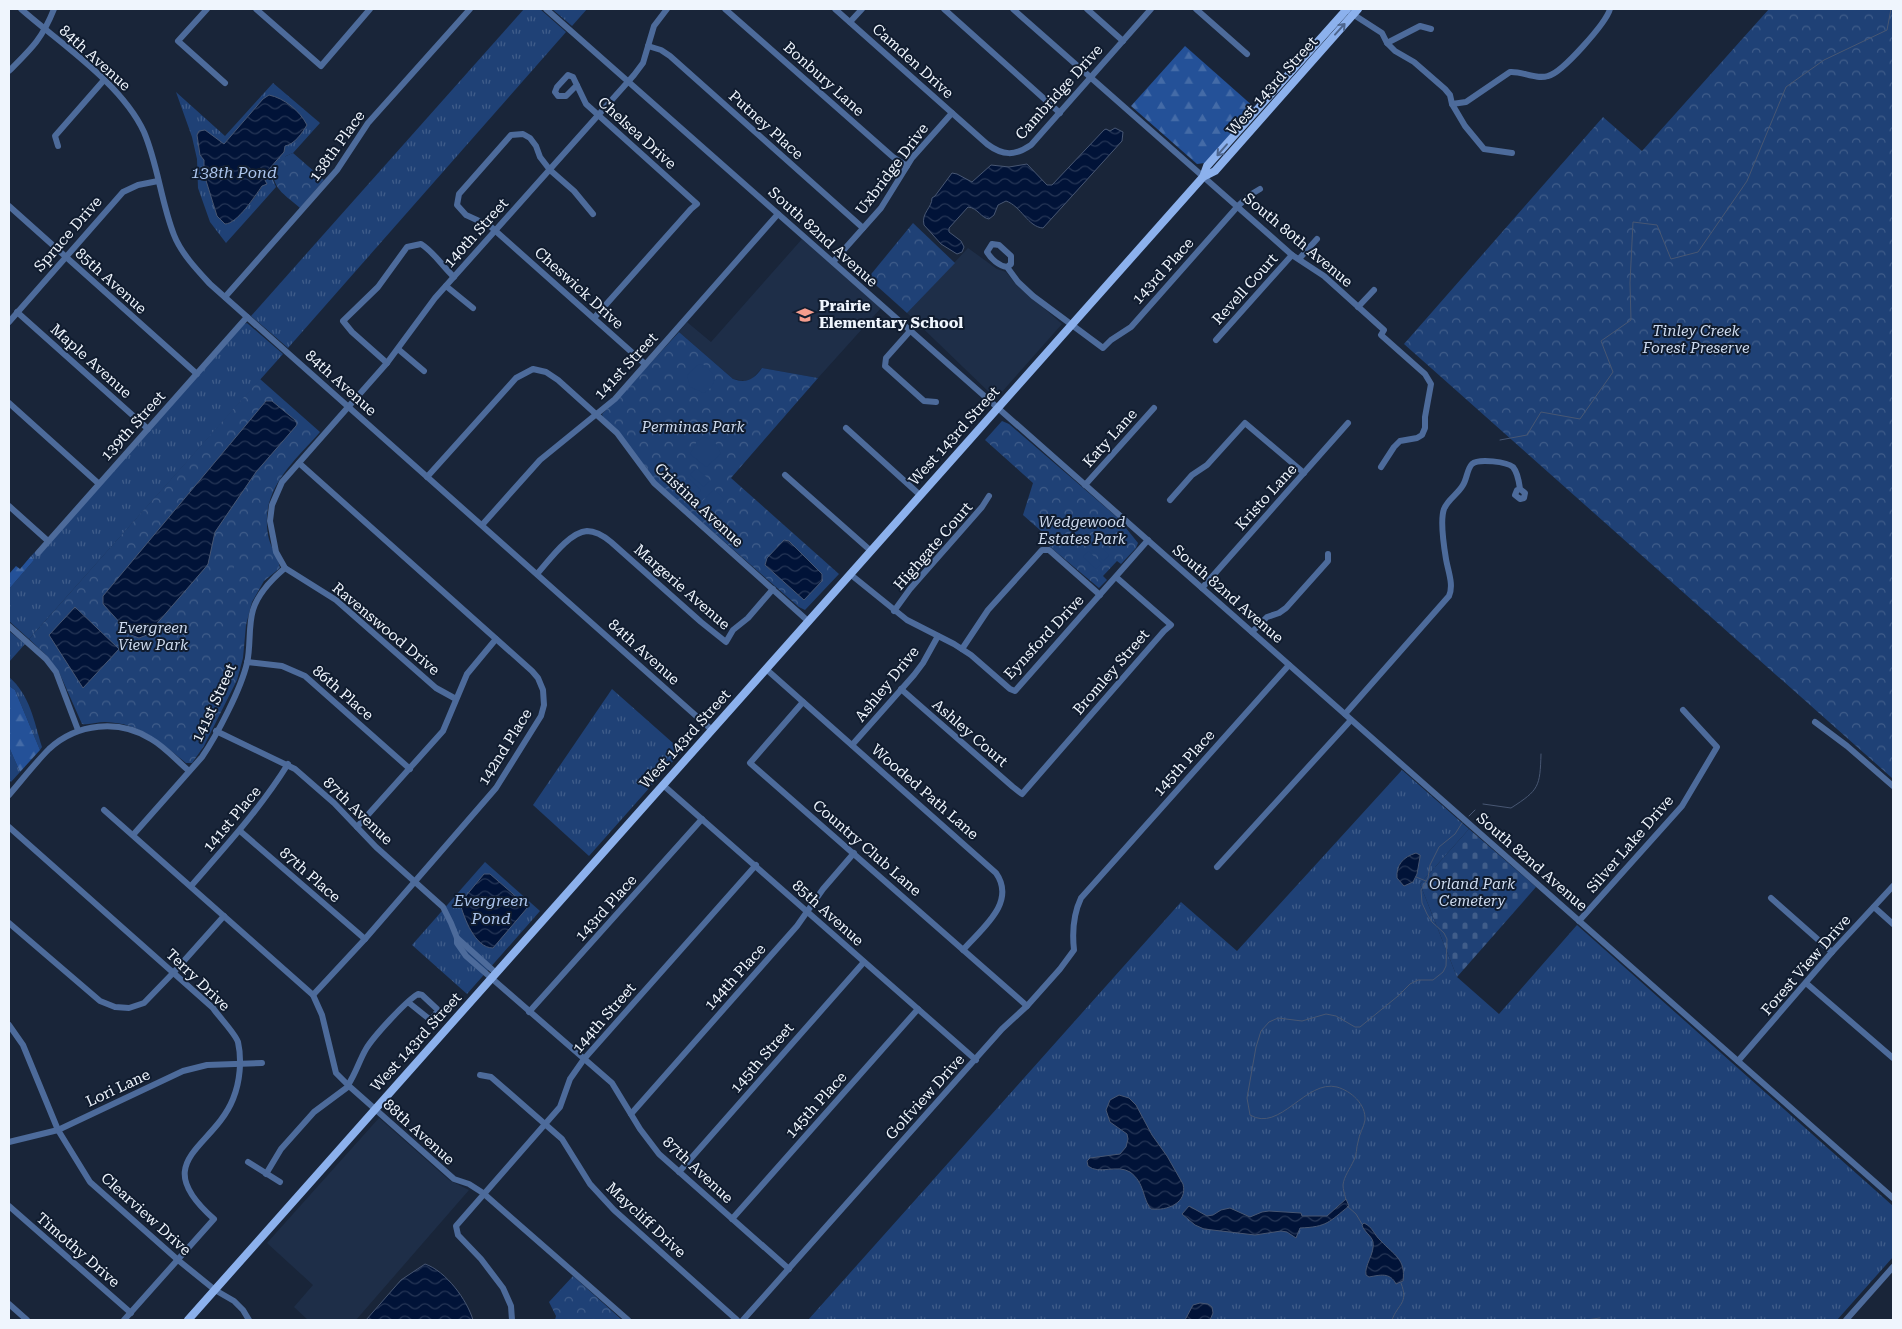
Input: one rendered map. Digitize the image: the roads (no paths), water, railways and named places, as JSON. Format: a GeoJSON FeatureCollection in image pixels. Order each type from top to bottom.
{"type":"FeatureCollection","features":[{"type":"Feature","properties":{"kind":"main road","name":"West 143rd Street"},"geometry":{"type":"LineString","coordinates":[[188,1320],[1203,177],[1215,171],[1351,10]]}},
{"type":"Feature","properties":{"kind":"street","name":"84th Avenue"},"geometry":{"type":"LineString","coordinates":[[21,9],[104,80],[128,106],[144,133],[174,236],[202,276],[712,730]]}},
{"type":"Feature","properties":{"kind":"street"},"geometry":{"type":"LineString","coordinates":[[9,71],[34,46],[45,30],[54,9]]}},
{"type":"Feature","properties":{"kind":"street"},"geometry":{"type":"LineString","coordinates":[[207,9],[178,41],[225,83]]}},
{"type":"Feature","properties":{"kind":"street"},"geometry":{"type":"LineString","coordinates":[[256,9],[320,66],[367,10]]}},
{"type":"Feature","properties":{"kind":"street","name":"138th Place"},"geometry":{"type":"LineString","coordinates":[[225,297],[337,170],[368,123],[470,9]]}},
{"type":"Feature","properties":{"kind":"street","name":"South 82nd Avenue"},"geometry":{"type":"LineString","coordinates":[[546,9],[1893,1198]]}},
{"type":"Feature","properties":{"kind":"street","name":"140th Street"},"geometry":{"type":"LineString","coordinates":[[348,407],[387,363],[446,286],[629,82],[643,63],[654,26],[666,9]]}},
{"type":"Feature","properties":{"kind":"street","name":"Bonbury Lane"},"geometry":{"type":"LineString","coordinates":[[725,9],[893,157],[907,166]]}},
{"type":"Feature","properties":{"kind":"street","name":"Camden Drive"},"geometry":{"type":"LineString","coordinates":[[834,9],[952,113]]}},
{"type":"Feature","properties":{"kind":"street"},"geometry":{"type":"LineString","coordinates":[[850,22],[862,9]]}},
{"type":"Feature","properties":{"kind":"street"},"geometry":{"type":"LineString","coordinates":[[944,9],[1060,113]]}},
{"type":"Feature","properties":{"kind":"street","name":"South 80th Avenue"},"geometry":{"type":"LineString","coordinates":[[1013,9],[1292,255],[1324,276],[1384,330],[1381,335],[1425,374],[1431,384],[1425,428],[1422,435],[1417,438],[1400,441],[1381,467]]}},
{"type":"Feature","properties":{"kind":"street"},"geometry":{"type":"LineString","coordinates":[[1087,9],[1122,41]]}},
{"type":"Feature","properties":{"kind":"street","name":"Cambridge Drive"},"geometry":{"type":"LineString","coordinates":[[952,113],[993,148],[1008,154],[1022,151],[1031,145],[1151,9]]}},
{"type":"Feature","properties":{"kind":"street"},"geometry":{"type":"LineString","coordinates":[[1196,9],[1247,54]]}},
{"type":"Feature","properties":{"kind":"street"},"geometry":{"type":"LineString","coordinates":[[1452,104],[1466,102],[1510,72],[1548,77],[1558,72],[1604,22],[1610,9]]}},
{"type":"Feature","properties":{"kind":"street"},"geometry":{"type":"LineString","coordinates":[[1351,10],[1382,33],[1387,43],[1395,51],[1414,62],[1445,88],[1465,126],[1484,149],[1512,153]]}},
{"type":"Feature","properties":{"kind":"street"},"geometry":{"type":"LineString","coordinates":[[1387,43],[1420,26],[1431,29]]}},
{"type":"Feature","properties":{"kind":"street","name":"Putney Place"},"geometry":{"type":"LineString","coordinates":[[648,46],[661,50],[670,56],[863,228]]}},
{"type":"Feature","properties":{"kind":"street","name":"Chelsea Drive"},"geometry":{"type":"LineString","coordinates":[[577,85],[566,96],[558,96],[555,92],[568,75],[573,77],[577,85],[586,104],[697,204],[690,209],[594,318]]}},
{"type":"Feature","properties":{"kind":"street"},"geometry":{"type":"LineString","coordinates":[[58,146],[55,136],[104,80]]}},
{"type":"Feature","properties":{"kind":"street","name":"Uxbridge Drive"},"geometry":{"type":"LineString","coordinates":[[832,262],[881,208],[920,147],[952,113]]}},
{"type":"Feature","properties":{"kind":"street","name":"Cheswick Drive"},"geometry":{"type":"LineString","coordinates":[[550,170],[540,157],[536,146],[530,138],[523,134],[512,136],[459,194],[457,205],[466,215],[490,226],[646,364]]}},
{"type":"Feature","properties":{"kind":"street"},"geometry":{"type":"LineString","coordinates":[[550,170],[574,191],[593,214]]}},
{"type":"Feature","properties":{"kind":"street","name":"Spruce Drive"},"geometry":{"type":"LineString","coordinates":[[9,322],[123,192],[138,185],[158,180]]}},
{"type":"Feature","properties":{"kind":"street","name":"143rd Place"},"geometry":{"type":"LineString","coordinates":[[1072,324],[1103,348],[1111,340],[1131,327],[1238,206],[1260,189]]}},
{"type":"Feature","properties":{"kind":"street","name":"85th Avenue"},"geometry":{"type":"LineString","coordinates":[[9,208],[197,374]]}},
{"type":"Feature","properties":{"kind":"street","name":"141st Street"},"geometry":{"type":"LineString","coordinates":[[482,525],[540,460],[615,399],[778,214]]}},
{"type":"Feature","properties":{"kind":"street"},"geometry":{"type":"LineString","coordinates":[[1299,259],[1317,239]]}},
{"type":"Feature","properties":{"kind":"street"},"geometry":{"type":"LineString","coordinates":[[387,363],[352,332],[343,321],[378,287],[407,247],[421,244],[433,252],[440,264],[454,277]]}},
{"type":"Feature","properties":{"kind":"street"},"geometry":{"type":"LineString","coordinates":[[1008,267],[1011,264],[1012,256],[999,244],[992,244],[987,252],[989,256],[1001,266],[1008,267],[1018,282],[1032,295],[1072,324]]}},
{"type":"Feature","properties":{"kind":"street","name":"Revell Court"},"geometry":{"type":"LineString","coordinates":[[1216,340],[1292,255]]}},
{"type":"Feature","properties":{"kind":"street"},"geometry":{"type":"LineString","coordinates":[[446,286],[473,308]]}},
{"type":"Feature","properties":{"kind":"street"},"geometry":{"type":"LineString","coordinates":[[1358,307],[1374,290]]}},
{"type":"Feature","properties":{"kind":"street","name":"Maple Avenue"},"geometry":{"type":"LineString","coordinates":[[17,312],[148,429]]}},
{"type":"Feature","properties":{"kind":"street","name":"139th Street"},"geometry":{"type":"LineString","coordinates":[[38,553],[247,317]]}},
{"type":"Feature","properties":{"kind":"street"},"geometry":{"type":"LineString","coordinates":[[910,331],[886,358],[885,366],[924,401],[936,402]]}},
{"type":"Feature","properties":{"kind":"street"},"geometry":{"type":"LineString","coordinates":[[398,349],[424,371]]}},
{"type":"Feature","properties":{"kind":"street","name":"Cristina Avenue"},"geometry":{"type":"LineString","coordinates":[[427,477],[516,378],[533,368],[551,375],[617,433],[654,483],[808,621]]}},
{"type":"Feature","properties":{"kind":"street"},"geometry":{"type":"LineString","coordinates":[[9,403],[98,483]]}},
{"type":"Feature","properties":{"kind":"street"},"geometry":{"type":"LineString","coordinates":[[285,568],[276,552],[270,530],[270,513],[279,486],[348,407]]}},
{"type":"Feature","properties":{"kind":"street","name":"Katy Lane"},"geometry":{"type":"LineString","coordinates":[[1085,485],[1154,408]]}},
{"type":"Feature","properties":{"kind":"street"},"geometry":{"type":"LineString","coordinates":[[1170,500],[1192,475],[1207,465],[1245,423],[1304,473]]}},
{"type":"Feature","properties":{"kind":"street","name":"Kristo Lane"},"geometry":{"type":"LineString","coordinates":[[1202,588],[1348,423]]}},
{"type":"Feature","properties":{"kind":"street"},"geometry":{"type":"LineString","coordinates":[[846,428],[920,495]]}},
{"type":"Feature","properties":{"kind":"street"},"geometry":{"type":"LineString","coordinates":[[1345,714],[1452,591],[1445,557],[1443,513],[1449,501],[1462,487],[1470,466],[1478,461],[1508,464],[1516,472],[1520,489]]}},
{"type":"Feature","properties":{"kind":"street","name":"142nd Place"},"geometry":{"type":"LineString","coordinates":[[299,463],[532,671],[538,678],[544,696],[541,716],[496,788],[365,939],[313,995]]}},
{"type":"Feature","properties":{"kind":"street"},"geometry":{"type":"LineString","coordinates":[[785,475],[871,551]]}},
{"type":"Feature","properties":{"kind":"street","name":"Highgate Court"},"geometry":{"type":"LineString","coordinates":[[894,611],[910,589],[982,507],[989,496]]}},
{"type":"Feature","properties":{"kind":"street"},"geometry":{"type":"LineString","coordinates":[[9,506],[48,541]]}},
{"type":"Feature","properties":{"kind":"street","name":"Margerie Avenue"},"geometry":{"type":"LineString","coordinates":[[537,574],[568,540],[586,531],[594,532],[606,538],[726,642],[733,630],[748,618],[773,589]]}},
{"type":"Feature","properties":{"kind":"street","name":"Eynsford Drive"},"geometry":{"type":"LineString","coordinates":[[850,574],[894,611],[921,628],[962,649],[1010,689],[1015,691],[1148,540]]}},
{"type":"Feature","properties":{"kind":"street"},"geometry":{"type":"LineString","coordinates":[[962,649],[988,610],[1042,550],[1049,550],[1100,595]]}},
{"type":"Feature","properties":{"kind":"street"},"geometry":{"type":"LineString","coordinates":[[1252,632],[1266,617],[1283,612],[1328,561],[1328,554]]}},
{"type":"Feature","properties":{"kind":"street","name":"141st Street"},"geometry":{"type":"LineString","coordinates":[[133,835],[202,757],[242,680],[247,662],[252,617],[256,602],[271,581],[285,568]]}},
{"type":"Feature","properties":{"kind":"street","name":"Ravenswood Drive"},"geometry":{"type":"LineString","coordinates":[[285,568],[336,600],[436,688],[456,699]]}},
{"type":"Feature","properties":{"kind":"street","name":"Bromley Street"},"geometry":{"type":"LineString","coordinates":[[1022,794],[1171,625],[1116,576]]}},
{"type":"Feature","properties":{"kind":"street"},"geometry":{"type":"LineString","coordinates":[[9,626],[46,659],[56,672],[78,730]]}},
{"type":"Feature","properties":{"kind":"street","name":"Ashley Drive"},"geometry":{"type":"LineString","coordinates":[[852,745],[923,664],[938,636]]}},
{"type":"Feature","properties":{"kind":"street"},"geometry":{"type":"LineString","coordinates":[[357,827],[443,731],[469,670],[496,639]]}},
{"type":"Feature","properties":{"kind":"street","name":"86th Place"},"geometry":{"type":"LineString","coordinates":[[247,662],[282,666],[305,676],[410,769]]}},
{"type":"Feature","properties":{"kind":"street","name":"145th Place"},"geometry":{"type":"LineString","coordinates":[[1098,878],[1289,665]]}},
{"type":"Feature","properties":{"kind":"street","name":"Wooded Path Lane"},"geometry":{"type":"LineString","coordinates":[[766,669],[999,876],[1004,892],[1001,905],[963,950]]}},
{"type":"Feature","properties":{"kind":"street","name":"Ashley Court"},"geometry":{"type":"LineString","coordinates":[[901,689],[1022,794]]}},
{"type":"Feature","properties":{"kind":"street","name":"Country Club Lane"},"geometry":{"type":"LineString","coordinates":[[803,702],[750,763],[1027,1006]]}},
{"type":"Feature","properties":{"kind":"street","name":"Silver Lake Drive"},"geometry":{"type":"LineString","coordinates":[[1579,921],[1682,806],[1717,747],[1683,710]]}},
{"type":"Feature","properties":{"kind":"street"},"geometry":{"type":"LineString","coordinates":[[1217,867],[1351,720]]}},
{"type":"Feature","properties":{"kind":"street"},"geometry":{"type":"LineString","coordinates":[[1815,722],[1847,746],[1893,786]]}},
{"type":"Feature","properties":{"kind":"street"},"geometry":{"type":"LineString","coordinates":[[9,795],[50,749],[78,730],[104,726],[116,726],[133,730],[152,740],[189,771]]}},
{"type":"Feature","properties":{"kind":"street","name":"87th Avenue"},"geometry":{"type":"LineString","coordinates":[[216,732],[288,764],[334,803],[376,847],[443,907],[461,950],[494,976],[530,1012],[612,1083],[659,1154],[789,1269]]}},
{"type":"Feature","properties":{"kind":"street","name":"141st Place"},"geometry":{"type":"LineString","coordinates":[[191,886],[240,831],[271,792],[288,764]]}},
{"type":"Feature","properties":{"kind":"street","name":"85th Avenue"},"geometry":{"type":"LineString","coordinates":[[663,785],[976,1060]]}},
{"type":"Feature","properties":{"kind":"street","name":"88th Avenue"},"geometry":{"type":"LineString","coordinates":[[104,810],[313,995],[322,1015],[336,1073],[348,1085],[454,1179],[469,1184],[483,1194],[628,1320]]}},
{"type":"Feature","properties":{"kind":"street","name":"143rd Place"},"geometry":{"type":"LineString","coordinates":[[530,1012],[702,819]]}},
{"type":"Feature","properties":{"kind":"street","name":"Terry Drive"},"geometry":{"type":"LineString","coordinates":[[9,827],[213,1008],[237,1040],[240,1063],[238,1085],[233,1100],[218,1123],[190,1154],[186,1169],[186,1182],[191,1194],[200,1206],[214,1219],[178,1260]]}},
{"type":"Feature","properties":{"kind":"street","name":"87th Place"},"geometry":{"type":"LineString","coordinates":[[240,831],[365,939]]}},
{"type":"Feature","properties":{"kind":"street","name":"144th Place"},"geometry":{"type":"LineString","coordinates":[[631,1114],[797,926],[830,880],[854,853]]}},
{"type":"Feature","properties":{"kind":"street","name":"144th Street"},"geometry":{"type":"LineString","coordinates":[[483,1194],[560,1107],[570,1079],[584,1059],[756,865]]}},
{"type":"Feature","properties":{"kind":"street","name":"Golfview Drive"},"geometry":{"type":"LineString","coordinates":[[743,1320],[1008,1023],[1027,1006],[1060,969],[1074,950],[1072,936],[1076,909],[1081,898],[1098,878]]}},
{"type":"Feature","properties":{"kind":"street","name":"Forest View Drive"},"geometry":{"type":"LineString","coordinates":[[1738,1062],[1832,952],[1893,886]]}},
{"type":"Feature","properties":{"kind":"street"},"geometry":{"type":"LineString","coordinates":[[1771,898],[1832,952]]}},
{"type":"Feature","properties":{"kind":"street"},"geometry":{"type":"LineString","coordinates":[[1874,907],[1893,924]]}},
{"type":"Feature","properties":{"kind":"street"},"geometry":{"type":"LineString","coordinates":[[9,923],[100,1001],[115,1007],[129,1008],[144,1003],[224,916]]}},
{"type":"Feature","properties":{"kind":"street","name":"145th Street"},"geometry":{"type":"LineString","coordinates":[[679,1172],[864,962]]}},
{"type":"Feature","properties":{"kind":"street"},"geometry":{"type":"LineString","coordinates":[[1806,983],[1893,1058]]}},
{"type":"Feature","properties":{"kind":"street"},"geometry":{"type":"LineString","coordinates":[[266,1174],[281,1149],[314,1112],[348,1085],[368,1046],[408,1002],[418,994],[422,995],[437,1008],[436,1014],[432,1018],[428,1018],[408,1002]]}},
{"type":"Feature","properties":{"kind":"street","name":"145th Place"},"geometry":{"type":"LineString","coordinates":[[732,1219],[918,1009]]}},
{"type":"Feature","properties":{"kind":"street","name":"Clearview Drive"},"geometry":{"type":"LineString","coordinates":[[9,1025],[23,1045],[58,1130],[90,1182],[178,1260],[243,1310],[249,1320]]}},
{"type":"Feature","properties":{"kind":"street","name":"Lori Lane"},"geometry":{"type":"LineString","coordinates":[[9,1142],[58,1130],[183,1071],[206,1064],[262,1063]]}},
{"type":"Feature","properties":{"kind":"street","name":"Maycliff Drive"},"geometry":{"type":"LineString","coordinates":[[480,1075],[491,1076],[562,1139],[590,1184],[614,1210],[737,1320]]}},
{"type":"Feature","properties":{"kind":"street"},"geometry":{"type":"LineString","coordinates":[[248,1162],[280,1182]]}},
{"type":"Feature","properties":{"kind":"street"},"geometry":{"type":"LineString","coordinates":[[483,1194],[458,1224],[456,1232],[500,1283],[511,1306],[512,1320]]}},
{"type":"Feature","properties":{"kind":"street","name":"Timothy Drive"},"geometry":{"type":"LineString","coordinates":[[9,1206],[131,1313]]}},
{"type":"Feature","properties":{"kind":"street"},"geometry":{"type":"LineString","coordinates":[[124,1320],[178,1260]]}},
{"type":"Feature","properties":{"kind":"street"},"geometry":{"type":"LineString","coordinates":[[1846,1320],[1893,1267]]}},
{"type":"Feature","properties":{"kind":"street"},"geometry":{"type":"LineString","coordinates":[[9,1304],[27,1320]]}},
{"type":"Feature","properties":{"kind":"water","name":"138th Pond"},"geometry":{"type":"Polygon","coordinates":[[[269,95],[291,106],[307,125],[295,141],[285,146],[284,152],[263,176],[267,184],[262,186],[240,215],[230,223],[225,224],[217,216],[204,174],[204,160],[200,155],[197,135],[199,131],[205,130],[224,144],[263,99],[269,95]]]}},
{"type":"Feature","properties":{"kind":"water"},"geometry":{"type":"Polygon","coordinates":[[[1115,128],[1123,132],[1122,141],[1043,228],[1033,224],[1016,207],[1006,201],[998,205],[994,215],[989,219],[968,207],[949,228],[949,232],[961,241],[964,247],[962,252],[957,254],[941,244],[924,225],[924,217],[932,202],[932,198],[952,173],[972,182],[991,165],[1009,167],[1027,164],[1047,185],[1052,185],[1104,130],[1110,131],[1115,128]]]}},
{"type":"Feature","properties":{"kind":"water"},"geometry":{"type":"Polygon","coordinates":[[[266,401],[272,401],[295,420],[296,426],[256,472],[215,532],[208,564],[205,568],[147,635],[139,638],[131,635],[103,604],[103,596],[266,401]]]}},
{"type":"Feature","properties":{"kind":"water"},"geometry":{"type":"Polygon","coordinates":[[[784,540],[789,541],[822,574],[822,581],[804,600],[765,565],[767,558],[784,540]]]}},
{"type":"Feature","properties":{"kind":"water"},"geometry":{"type":"Polygon","coordinates":[[[75,607],[119,649],[83,688],[49,635],[75,607]]]}},
{"type":"Feature","properties":{"kind":"water"},"geometry":{"type":"Polygon","coordinates":[[[1416,853],[1420,855],[1417,874],[1413,882],[1404,886],[1397,878],[1399,865],[1404,859],[1416,853]]]}},
{"type":"Feature","properties":{"kind":"water","name":"Evergreen Pond"},"geometry":{"type":"Polygon","coordinates":[[[484,874],[490,874],[528,907],[493,948],[487,947],[476,938],[467,924],[460,903],[484,874]]]}},
{"type":"Feature","properties":{"kind":"water"},"geometry":{"type":"Polygon","coordinates":[[[1119,1095],[1129,1098],[1136,1105],[1152,1135],[1183,1184],[1184,1191],[1179,1201],[1169,1207],[1151,1209],[1141,1186],[1130,1172],[1120,1169],[1097,1170],[1088,1166],[1087,1161],[1090,1158],[1120,1154],[1126,1147],[1127,1134],[1110,1122],[1106,1110],[1110,1100],[1119,1095]]]}},
{"type":"Feature","properties":{"kind":"water"},"geometry":{"type":"Polygon","coordinates":[[[1346,1199],[1349,1206],[1337,1216],[1322,1225],[1300,1228],[1296,1238],[1287,1232],[1281,1231],[1255,1235],[1204,1229],[1195,1225],[1182,1214],[1189,1206],[1207,1216],[1230,1208],[1250,1217],[1269,1211],[1301,1213],[1302,1216],[1327,1216],[1346,1199]]]}},
{"type":"Feature","properties":{"kind":"water"},"geometry":{"type":"Polygon","coordinates":[[[1364,1223],[1401,1262],[1403,1281],[1396,1284],[1388,1276],[1369,1277],[1366,1275],[1373,1242],[1364,1230],[1362,1225],[1364,1223]]]}},
{"type":"Feature","properties":{"kind":"water"},"geometry":{"type":"Polygon","coordinates":[[[425,1264],[441,1273],[455,1287],[466,1304],[473,1320],[366,1320],[401,1280],[425,1264]]]}},
{"type":"Feature","properties":{"kind":"water"},"geometry":{"type":"Polygon","coordinates":[[[1200,1303],[1208,1304],[1212,1307],[1213,1313],[1210,1320],[1185,1320],[1193,1305],[1200,1303]]]}},
{"type":"Feature","properties":{"kind":"waterway"},"geometry":{"type":"LineString","coordinates":[[1500,440],[1527,435],[1541,412],[1580,419],[1613,372],[1601,341],[1631,320],[1630,283],[1633,222],[1657,225],[1671,259],[1698,252],[1747,181],[1786,87],[1824,60],[1887,30],[1891,9]]}},
{"type":"Feature","properties":{"kind":"waterway"},"geometry":{"type":"LineString","coordinates":[[1483,804],[1511,808],[1533,792],[1540,774],[1541,754]]}},
{"type":"Feature","properties":{"kind":"waterway"},"geometry":{"type":"LineString","coordinates":[[1469,816],[1475,810]]}},
{"type":"Feature","properties":{"kind":"waterway"},"geometry":{"type":"LineString","coordinates":[[1346,1200],[1343,1185],[1355,1158],[1364,1125],[1365,1114],[1363,1109],[1357,1099],[1342,1089],[1326,1087],[1304,1097],[1283,1112],[1272,1117],[1261,1119],[1250,1115],[1247,1098],[1256,1047],[1261,1031],[1269,1022],[1278,1018],[1302,1021],[1326,1014],[1336,1016],[1355,1027],[1360,1027],[1410,984],[1418,980],[1433,980],[1443,972],[1446,966],[1447,939],[1427,914],[1422,903],[1421,890],[1428,878],[1430,865],[1439,847],[1455,834],[1462,823]]}},
{"type":"Feature","properties":{"kind":"waterway"},"geometry":{"type":"LineString","coordinates":[[1416,877],[1426,881]]}},
{"type":"Feature","properties":{"kind":"waterway"},"geometry":{"type":"LineString","coordinates":[[1347,1206],[1356,1214],[1362,1224]]}},
{"type":"Feature","properties":{"kind":"waterway"},"geometry":{"type":"LineString","coordinates":[[1392,1320],[1402,1303],[1404,1295],[1401,1283]]}},
{"type":"Feature","properties":{"kind":"waterway"},"geometry":{"type":"LineString","coordinates":[[1586,1320],[1600,1318]]}},
{"type":"Feature","properties":{"kind":"place","name":"Prairie Elementary School"},"geometry":{"type":"Point","coordinates":[805,315]}},
{"type":"Feature","properties":{"kind":"park label","name":"Tinley Creek Forest Preserve"},"geometry":{"type":"Point","coordinates":[1696,340]}},
{"type":"Feature","properties":{"kind":"park label","name":"Perminas Park"},"geometry":{"type":"Point","coordinates":[693,427]}},
{"type":"Feature","properties":{"kind":"park label","name":"Wedgewood Estates Park"},"geometry":{"type":"Point","coordinates":[1082,530]}},
{"type":"Feature","properties":{"kind":"park label","name":"Evergreen View Park"},"geometry":{"type":"Point","coordinates":[153,636]}},
{"type":"Feature","properties":{"kind":"park label","name":"Orland Park Cemetery"},"geometry":{"type":"Point","coordinates":[1472,892]}}]}
